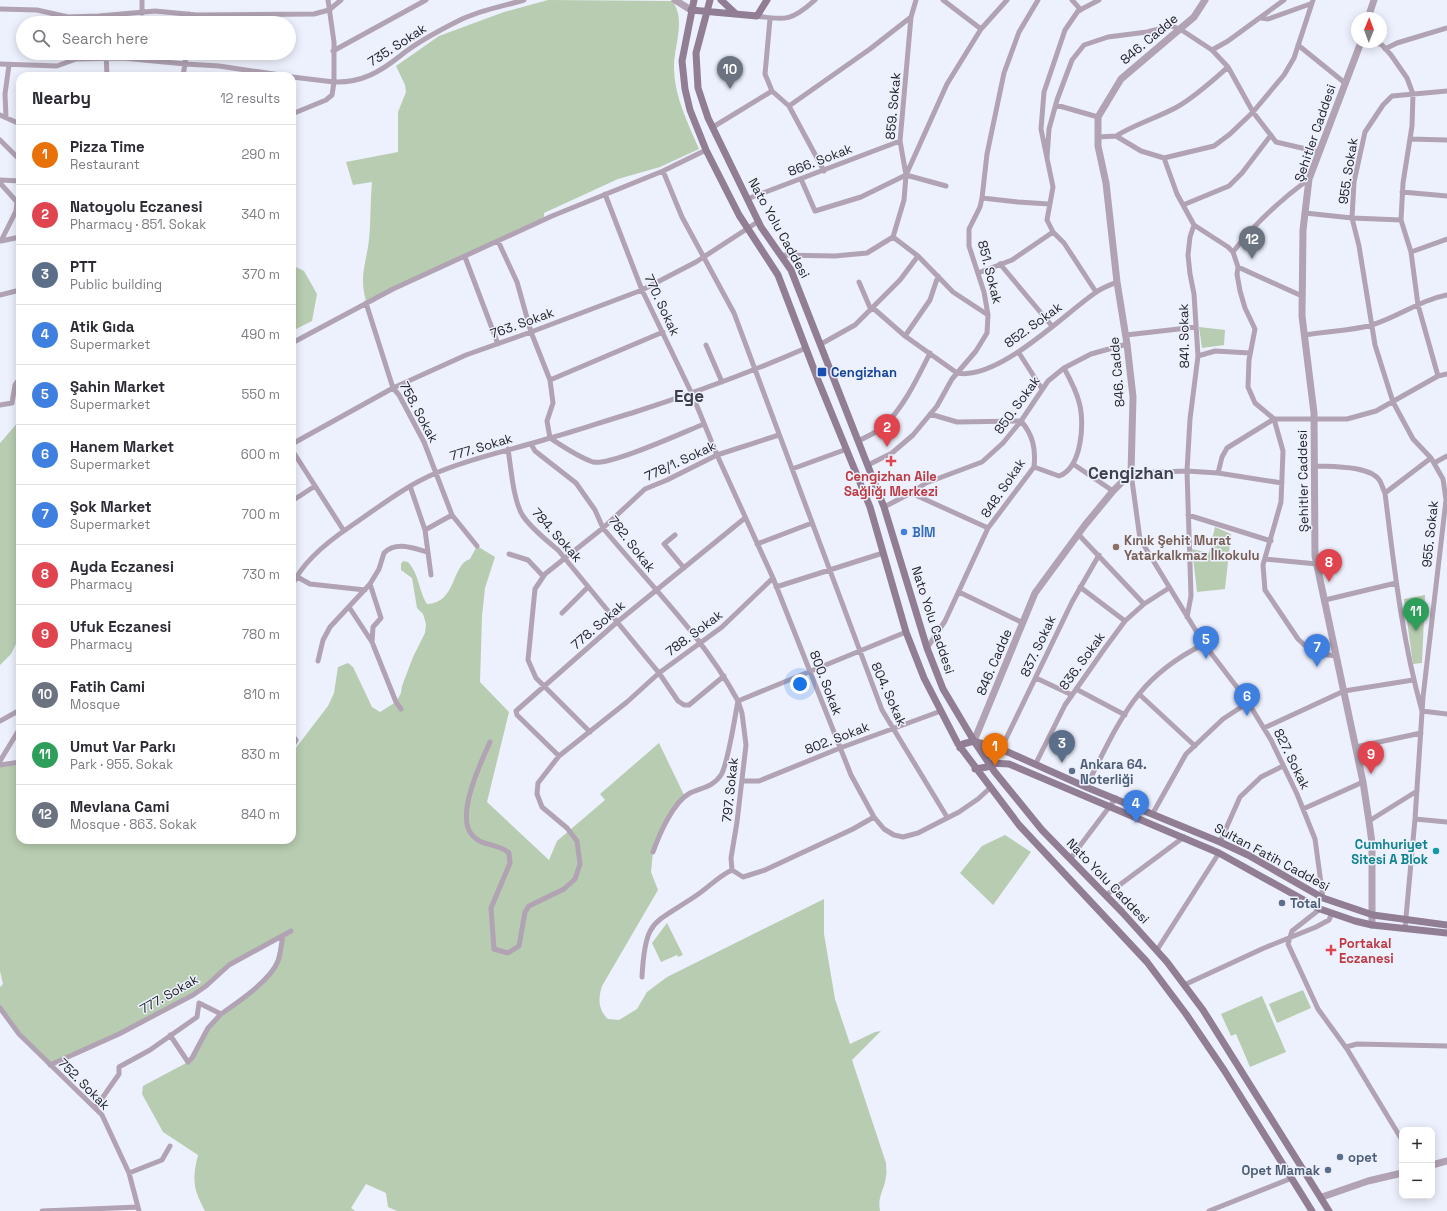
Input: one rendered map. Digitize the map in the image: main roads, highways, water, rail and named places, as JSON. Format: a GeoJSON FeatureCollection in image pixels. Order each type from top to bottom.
{"type":"FeatureCollection","features":[{"type":"Feature","properties":{"kind":"main road","name":"Nato Yolu Caddesi"},"geometry":{"type":"LineString","coordinates":[[694,0],[682,61],[685,89],[690,110],[706,150],[747,230],[778,275],[870,507],[906,632],[924,678],[960,748],[975,769],[1019,825],[1147,962],[1224,1070],[1312,1211]]}},
{"type":"Feature","properties":{"kind":"main road","name":"Nato Yolu Caddesi"},"geometry":{"type":"LineString","coordinates":[[710,0],[696,53],[698,88],[713,127],[759,221],[791,270],[884,507],[927,648],[943,689],[989,763],[1042,830],[1106,895],[1157,950],[1184,985],[1239,1064],[1330,1211]]}},
{"type":"Feature","properties":{"kind":"main road"},"geometry":{"type":"LineString","coordinates":[[721,0],[735,13]]}},
{"type":"Feature","properties":{"kind":"main road"},"geometry":{"type":"LineString","coordinates":[[691,10],[758,16],[767,0]]}},
{"type":"Feature","properties":{"kind":"main road"},"geometry":{"type":"LineString","coordinates":[[960,748],[963,744],[974,741]]}},
{"type":"Feature","properties":{"kind":"main road","name":"Sultan Fatih Caddesi"},"geometry":{"type":"LineString","coordinates":[[974,741],[1001,749],[1086,787],[1154,813],[1220,842],[1248,855],[1323,898],[1373,915],[1447,925]]}},
{"type":"Feature","properties":{"kind":"main road","name":"Sultan Fatih Caddesi"},"geometry":{"type":"LineString","coordinates":[[975,769],[987,767],[989,763],[1009,764],[1219,853],[1320,909],[1372,925],[1447,933]]}},
{"type":"Feature","properties":{"kind":"place","name":"Fatih Cami"},"geometry":{"type":"Point","coordinates":[730,89]}},
{"type":"Feature","properties":{"kind":"place","name":"Mevlana Cami"},"geometry":{"type":"Point","coordinates":[1252,259]}},
{"type":"Feature","properties":{"kind":"place","name":"Cengizhan"},"geometry":{"type":"Point","coordinates":[822,372]}},
{"type":"Feature","properties":{"kind":"place","name":"Natoyolu Eczanesi"},"geometry":{"type":"Point","coordinates":[887,447]}},
{"type":"Feature","properties":{"kind":"place","name":"Cengizhan Aile Sağlığı Merkezi"},"geometry":{"type":"Point","coordinates":[891,461]}},
{"type":"Feature","properties":{"kind":"place","name":"BİM"},"geometry":{"type":"Point","coordinates":[904,532]}},
{"type":"Feature","properties":{"kind":"place","name":"Kınık Şehit Murat Yatarkalkmaz İlkokulu"},"geometry":{"type":"Point","coordinates":[1116,547]}},
{"type":"Feature","properties":{"kind":"place","name":"Ayda Eczanesi"},"geometry":{"type":"Point","coordinates":[1329,582]}},
{"type":"Feature","properties":{"kind":"place","name":"Umut Var Parkı"},"geometry":{"type":"Point","coordinates":[1416,631]}},
{"type":"Feature","properties":{"kind":"place","name":"Şahin Market"},"geometry":{"type":"Point","coordinates":[1206,659]}},
{"type":"Feature","properties":{"kind":"place","name":"Şok Market"},"geometry":{"type":"Point","coordinates":[1317,667]}},
{"type":"Feature","properties":{"kind":"place","name":"Hanem Market"},"geometry":{"type":"Point","coordinates":[1247,716]}},
{"type":"Feature","properties":{"kind":"place","name":"PTT"},"geometry":{"type":"Point","coordinates":[1062,763]}},
{"type":"Feature","properties":{"kind":"place","name":"Pizza Time"},"geometry":{"type":"Point","coordinates":[995,766]}},
{"type":"Feature","properties":{"kind":"place","name":"Ankara 64. Noterliği"},"geometry":{"type":"Point","coordinates":[1072,771]}},
{"type":"Feature","properties":{"kind":"place","name":"Ufuk Eczanesi"},"geometry":{"type":"Point","coordinates":[1371,774]}},
{"type":"Feature","properties":{"kind":"place","name":"Atik Gıda"},"geometry":{"type":"Point","coordinates":[1136,823]}},
{"type":"Feature","properties":{"kind":"place","name":"Cumhuriyet Sitesi A Blok"},"geometry":{"type":"Point","coordinates":[1436,851]}},
{"type":"Feature","properties":{"kind":"place","name":"Total"},"geometry":{"type":"Point","coordinates":[1282,903]}},
{"type":"Feature","properties":{"kind":"place","name":"Portakal Eczanesi"},"geometry":{"type":"Point","coordinates":[1331,950]}},
{"type":"Feature","properties":{"kind":"place","name":"opet"},"geometry":{"type":"Point","coordinates":[1340,1157]}},
{"type":"Feature","properties":{"kind":"place","name":"Opet Mamak"},"geometry":{"type":"Point","coordinates":[1328,1170]}},
{"type":"Feature","properties":{"kind":"district","name":"Ege"},"geometry":{"type":"Point","coordinates":[689,396]}},
{"type":"Feature","properties":{"kind":"district","name":"Cengizhan"},"geometry":{"type":"Point","coordinates":[1131,473]}}]}
